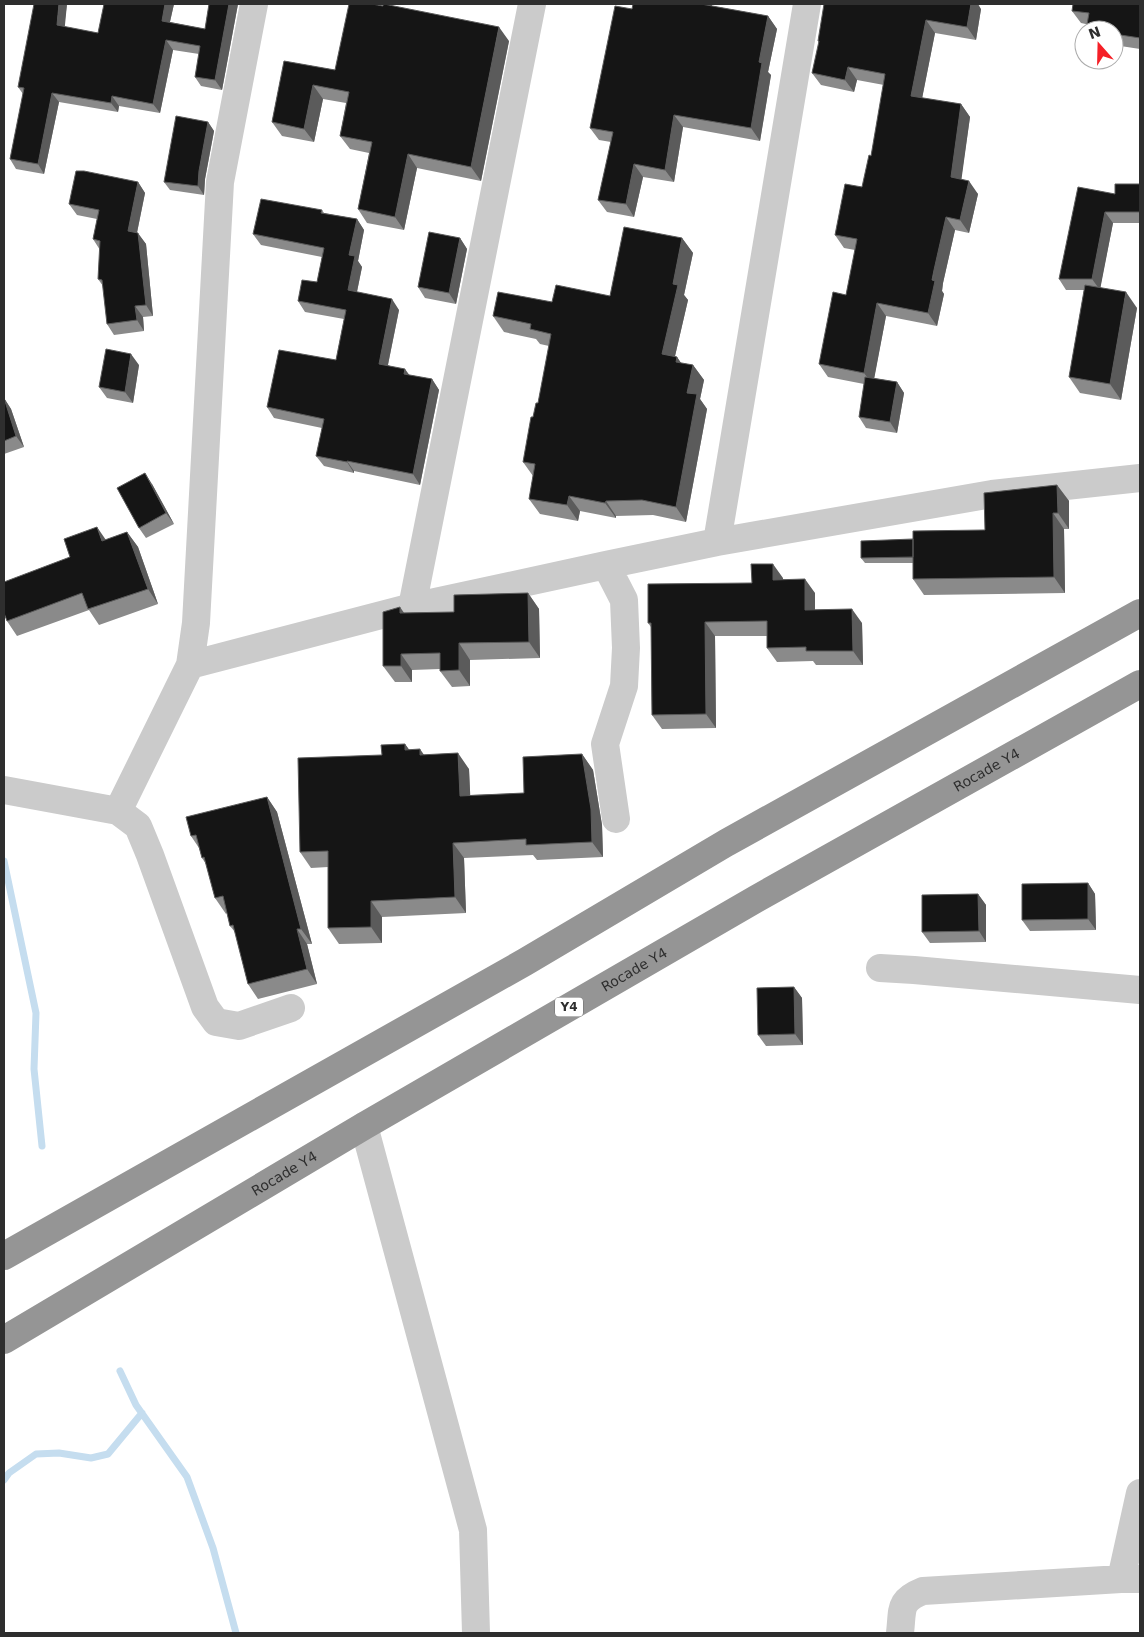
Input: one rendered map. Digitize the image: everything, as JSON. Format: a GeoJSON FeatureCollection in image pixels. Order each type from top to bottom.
{"type":"FeatureCollection","features":[{"type":"Feature","properties":{"kind":"highway"},"geometry":{"type":"LineString","coordinates":[[4,1256],[525,962],[726,843],[1140,613]]}},
{"type":"Feature","properties":{"kind":"highway","name":"Rocade Y4"},"geometry":{"type":"LineString","coordinates":[[4,1340],[364,1126],[756,900],[1140,684]]}},
{"type":"Feature","properties":{"kind":"street"},"geometry":{"type":"LineString","coordinates":[[118,811],[190,665],[196,622],[220,182],[254,4]]}},
{"type":"Feature","properties":{"kind":"street"},"geometry":{"type":"LineString","coordinates":[[412,607],[532,4]]}},
{"type":"Feature","properties":{"kind":"street"},"geometry":{"type":"LineString","coordinates":[[717,542],[807,4]]}},
{"type":"Feature","properties":{"kind":"street"},"geometry":{"type":"LineString","coordinates":[[190,665],[412,607],[717,542],[992,494],[1140,478]]}},
{"type":"Feature","properties":{"kind":"street"},"geometry":{"type":"LineString","coordinates":[[606,565],[624,600],[626,648],[624,686],[605,744],[616,819]]}},
{"type":"Feature","properties":{"kind":"street"},"geometry":{"type":"LineString","coordinates":[[4,790],[118,811],[138,826],[204,1007],[216,1022],[239,1026],[291,1008]]}},
{"type":"Feature","properties":{"kind":"street"},"geometry":{"type":"LineString","coordinates":[[880,968],[1140,990],[1140,1007]]}},
{"type":"Feature","properties":{"kind":"street"},"geometry":{"type":"LineString","coordinates":[[364,1126],[473,1530],[476,1633]]}},
{"type":"Feature","properties":{"kind":"street"},"geometry":{"type":"LineString","coordinates":[[900,1633],[903,1607],[909,1596],[923,1591],[1131,1579],[1140,1492]]}},
{"type":"Feature","properties":{"kind":"building"},"geometry":{"type":"Polygon","coordinates":[[[34,4],[59,4],[57,25],[98,33],[104,4],[165,4],[162,21],[205,29],[209,4],[229,4],[215,80],[195,77],[200,46],[166,40],[153,104],[112,96],[111,103],[52,93],[38,164],[10,159],[24,88],[18,87],[34,4]]]}},
{"type":"Feature","properties":{"kind":"building"},"geometry":{"type":"Polygon","coordinates":[[[349,4],[383,6],[384,4],[499,27],[471,167],[408,154],[395,217],[358,209],[372,142],[340,136],[349,92],[313,85],[304,129],[272,122],[284,61],[335,70],[349,4]]]}},
{"type":"Feature","properties":{"kind":"building"},"geometry":{"type":"Polygon","coordinates":[[[633,4],[701,4],[768,16],[759,62],[762,63],[751,128],[674,115],[665,170],[634,164],[626,204],[598,200],[613,132],[590,128],[615,6],[632,9],[633,4]]]}},
{"type":"Feature","properties":{"kind":"building"},"geometry":{"type":"Polygon","coordinates":[[[824,4],[971,4],[967,27],[926,20],[911,96],[961,104],[951,177],[969,181],[960,220],[946,217],[932,280],[935,281],[928,313],[877,303],[864,373],[819,364],[833,292],[846,295],[857,239],[835,235],[845,184],[862,187],[869,155],[871,156],[885,74],[848,67],[845,80],[812,73],[824,4]]]}},
{"type":"Feature","properties":{"kind":"building"},"geometry":{"type":"Polygon","coordinates":[[[1073,4],[1140,4],[1140,38],[1124,36],[1124,20],[1088,20],[1089,13],[1072,11],[1073,4]]]}},
{"type":"Feature","properties":{"kind":"building"},"geometry":{"type":"Polygon","coordinates":[[[176,116],[208,122],[198,186],[164,182],[176,116]]]}},
{"type":"Feature","properties":{"kind":"building"},"geometry":{"type":"Polygon","coordinates":[[[76,171],[138,182],[128,231],[138,233],[146,305],[135,306],[137,320],[107,324],[102,280],[98,279],[100,241],[93,239],[99,210],[69,204],[76,171]]]}},
{"type":"Feature","properties":{"kind":"building"},"geometry":{"type":"Polygon","coordinates":[[[1115,184],[1140,184],[1140,212],[1105,212],[1092,279],[1059,279],[1078,187],[1115,194],[1115,184]]]}},
{"type":"Feature","properties":{"kind":"building"},"geometry":{"type":"Polygon","coordinates":[[[261,199],[322,210],[321,213],[357,219],[349,255],[355,256],[348,290],[392,299],[379,364],[405,369],[404,374],[432,379],[413,474],[316,456],[324,419],[267,407],[279,350],[336,360],[346,310],[298,301],[302,280],[317,282],[324,248],[253,234],[261,199]]]}},
{"type":"Feature","properties":{"kind":"building"},"geometry":{"type":"Polygon","coordinates":[[[624,227],[682,238],[673,284],[678,285],[662,354],[677,357],[676,362],[693,365],[687,393],[697,394],[676,507],[642,500],[606,501],[605,503],[569,496],[567,505],[529,499],[535,464],[523,462],[531,417],[533,417],[536,403],[538,403],[551,334],[530,329],[531,324],[493,316],[498,292],[552,302],[556,285],[610,296],[624,227]]]}},
{"type":"Feature","properties":{"kind":"building"},"geometry":{"type":"Polygon","coordinates":[[[429,232],[460,238],[449,293],[418,287],[429,232]]]}},
{"type":"Feature","properties":{"kind":"building"},"geometry":{"type":"Polygon","coordinates":[[[1085,285],[1126,292],[1110,384],[1069,377],[1085,285]]]}},
{"type":"Feature","properties":{"kind":"building"},"geometry":{"type":"Polygon","coordinates":[[[106,349],[131,354],[125,392],[99,387],[106,349]]]}},
{"type":"Feature","properties":{"kind":"building"},"geometry":{"type":"Polygon","coordinates":[[[865,377],[897,382],[890,422],[859,417],[865,377]]]}},
{"type":"Feature","properties":{"kind":"building"},"geometry":{"type":"Polygon","coordinates":[[[4,398],[16,436],[4,441],[4,398]]]}},
{"type":"Feature","properties":{"kind":"building"},"geometry":{"type":"Polygon","coordinates":[[[145,473],[166,513],[139,528],[117,488],[145,473]]]}},
{"type":"Feature","properties":{"kind":"building"},"geometry":{"type":"Polygon","coordinates":[[[1057,485],[1058,513],[1053,513],[1054,577],[913,579],[913,531],[985,530],[984,493],[1057,485]]]}},
{"type":"Feature","properties":{"kind":"building"},"geometry":{"type":"Polygon","coordinates":[[[97,527],[102,541],[127,532],[148,589],[88,609],[82,593],[7,621],[4,613],[4,582],[70,557],[64,539],[97,527]]]}},
{"type":"Feature","properties":{"kind":"building"},"geometry":{"type":"Polygon","coordinates":[[[913,539],[913,557],[861,558],[861,541],[913,539]]]}},
{"type":"Feature","properties":{"kind":"building"},"geometry":{"type":"Polygon","coordinates":[[[751,564],[773,564],[773,580],[805,579],[805,610],[852,609],[853,651],[806,651],[806,647],[767,648],[767,621],[705,622],[706,714],[652,715],[651,623],[648,623],[648,584],[752,583],[751,564]]]}},
{"type":"Feature","properties":{"kind":"building"},"geometry":{"type":"Polygon","coordinates":[[[528,593],[529,642],[459,643],[459,670],[440,671],[440,653],[401,654],[401,666],[383,666],[383,612],[400,607],[400,613],[454,612],[454,595],[528,593]]]}},
{"type":"Feature","properties":{"kind":"building"},"geometry":{"type":"Polygon","coordinates":[[[405,744],[405,750],[420,749],[420,755],[458,753],[460,796],[524,793],[523,757],[582,754],[591,809],[592,842],[526,845],[526,839],[453,843],[455,897],[371,901],[371,927],[328,928],[328,851],[300,852],[298,758],[382,755],[381,745],[405,744]]]}},
{"type":"Feature","properties":{"kind":"building"},"geometry":{"type":"Polygon","coordinates":[[[267,797],[301,929],[297,929],[307,969],[248,984],[233,925],[230,926],[223,896],[215,898],[204,857],[202,858],[196,835],[191,836],[186,817],[267,797]]]}},
{"type":"Feature","properties":{"kind":"building"},"geometry":{"type":"Polygon","coordinates":[[[1088,883],[1088,919],[1022,920],[1022,884],[1088,883]]]}},
{"type":"Feature","properties":{"kind":"building"},"geometry":{"type":"Polygon","coordinates":[[[978,894],[979,931],[922,932],[922,895],[978,894]]]}},
{"type":"Feature","properties":{"kind":"building"},"geometry":{"type":"Polygon","coordinates":[[[794,987],[795,1034],[758,1035],[757,988],[794,987]]]}},
{"type":"Feature","properties":{"kind":"waterway"},"geometry":{"type":"LineString","coordinates":[[4,861],[36,1013],[34,1069],[42,1146]]}},
{"type":"Feature","properties":{"kind":"waterway"},"geometry":{"type":"LineString","coordinates":[[120,1371],[136,1405],[187,1477],[213,1548],[236,1633]]}},
{"type":"Feature","properties":{"kind":"waterway"},"geometry":{"type":"LineString","coordinates":[[4,1480],[9,1473],[36,1454],[59,1453],[91,1458],[108,1454],[142,1413]]}}]}
